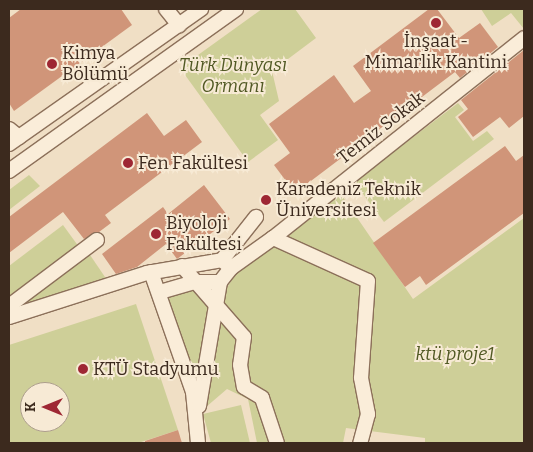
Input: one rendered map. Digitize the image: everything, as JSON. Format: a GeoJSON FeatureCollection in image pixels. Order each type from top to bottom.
{"type":"FeatureCollection","features":[{"type":"Feature","properties":{"kind":"street"},"geometry":{"type":"LineString","coordinates":[[166,9],[178,25]]}},
{"type":"Feature","properties":{"kind":"street"},"geometry":{"type":"LineString","coordinates":[[12,137],[200,9]]}},
{"type":"Feature","properties":{"kind":"street"},"geometry":{"type":"LineString","coordinates":[[9,171],[236,9]]}},
{"type":"Feature","properties":{"kind":"street","name":"Temiz Sokak"},"geometry":{"type":"LineString","coordinates":[[9,317],[152,272],[182,266],[226,264],[273,238],[522,41]]}},
{"type":"Feature","properties":{"kind":"street"},"geometry":{"type":"LineString","coordinates":[[198,443],[197,414],[220,282],[226,264],[256,217]]}},
{"type":"Feature","properties":{"kind":"street"},"geometry":{"type":"LineString","coordinates":[[273,238],[368,281],[361,378],[368,414],[360,443]]}},
{"type":"Feature","properties":{"kind":"street"},"geometry":{"type":"LineString","coordinates":[[9,306],[97,240]]}},
{"type":"Feature","properties":{"kind":"street"},"geometry":{"type":"LineString","coordinates":[[182,266],[244,337],[240,364],[244,386],[262,398],[277,443]]}},
{"type":"Feature","properties":{"kind":"street"},"geometry":{"type":"LineString","coordinates":[[152,272],[160,292],[197,414]]}},
{"type":"Feature","properties":{"kind":"street"},"geometry":{"type":"LineString","coordinates":[[160,292],[194,282],[220,282]]}},
{"type":"Feature","properties":{"kind":"green space","name":"Türk Dünyası Ormanı"},"geometry":{"type":"Polygon","coordinates":[[[262,9],[295,9],[316,38],[272,71],[279,101],[260,115],[278,140],[248,162],[180,68],[262,9]]]}},
{"type":"Feature","properties":{"kind":"green space"},"geometry":{"type":"Polygon","coordinates":[[[481,9],[524,9],[524,29],[511,13],[492,26],[481,9]]]}},
{"type":"Feature","properties":{"kind":"green space"},"geometry":{"type":"Polygon","coordinates":[[[458,103],[464,110],[455,117],[473,141],[487,131],[494,139],[384,222],[354,182],[458,103]]]}},
{"type":"Feature","properties":{"kind":"green space"},"geometry":{"type":"Polygon","coordinates":[[[29,175],[40,186],[9,210],[9,190],[29,175]]]}},
{"type":"Feature","properties":{"kind":"green space","name":"ktü proje1"},"geometry":{"type":"Polygon","coordinates":[[[338,190],[413,299],[524,218],[523,443],[425,443],[425,438],[346,428],[343,443],[257,443],[248,399],[227,389],[206,407],[226,289],[237,272],[279,244],[338,190]]]}},
{"type":"Feature","properties":{"kind":"green space"},"geometry":{"type":"Polygon","coordinates":[[[63,225],[79,247],[9,296],[9,266],[63,225]]]}},
{"type":"Feature","properties":{"kind":"green space"},"geometry":{"type":"Polygon","coordinates":[[[88,252],[107,280],[9,312],[88,252]]]}},
{"type":"Feature","properties":{"kind":"green space"},"geometry":{"type":"Polygon","coordinates":[[[192,287],[209,308],[196,388],[165,296],[192,287]]]}},
{"type":"Feature","properties":{"kind":"green space","name":"KTÜ Stadyumu"},"geometry":{"type":"Polygon","coordinates":[[[136,304],[178,430],[138,443],[9,443],[9,345],[136,304]]]}},
{"type":"Feature","properties":{"kind":"green space"},"geometry":{"type":"Polygon","coordinates":[[[241,405],[250,443],[211,443],[203,414],[241,405]]]}},
{"type":"Feature","properties":{"kind":"building","name":"Kimya Bölümü"},"geometry":{"type":"Polygon","coordinates":[[[21,9],[121,9],[132,25],[14,111],[9,103],[9,18],[21,9]]]}},
{"type":"Feature","properties":{"kind":"building"},"geometry":{"type":"Polygon","coordinates":[[[429,9],[437,9],[459,38],[480,23],[498,47],[460,78],[455,72],[295,193],[274,165],[290,153],[269,124],[334,75],[354,103],[371,91],[353,66],[429,9]]]}},
{"type":"Feature","properties":{"kind":"building"},"geometry":{"type":"Polygon","coordinates":[[[524,50],[524,116],[509,128],[500,117],[473,137],[458,117],[468,109],[461,100],[524,50]]]}},
{"type":"Feature","properties":{"kind":"building","name":"Fen Fakültesi"},"geometry":{"type":"Polygon","coordinates":[[[147,113],[164,136],[186,120],[202,142],[105,215],[111,223],[99,232],[84,239],[63,212],[9,253],[9,217],[147,113]]]}},
{"type":"Feature","properties":{"kind":"building"},"geometry":{"type":"Polygon","coordinates":[[[505,146],[516,161],[524,155],[524,213],[426,285],[420,276],[405,287],[373,243],[505,146]]]}},
{"type":"Feature","properties":{"kind":"building","name":"Biyoloji Fakültesi"},"geometry":{"type":"Polygon","coordinates":[[[204,185],[230,219],[177,259],[166,244],[137,267],[116,274],[102,254],[163,207],[168,214],[204,185]]]}},
{"type":"Feature","properties":{"kind":"building"},"geometry":{"type":"Polygon","coordinates":[[[178,430],[182,443],[145,443],[145,441],[178,430]]]}},
{"type":"Feature","properties":{"kind":"place","name":"İnşaat - Mimarlik Kantini"},"geometry":{"type":"Point","coordinates":[436,23]}},
{"type":"Feature","properties":{"kind":"place","name":"Kimya Bölümü"},"geometry":{"type":"Point","coordinates":[52,64]}},
{"type":"Feature","properties":{"kind":"place","name":"Fen Fakültesi"},"geometry":{"type":"Point","coordinates":[128,163]}},
{"type":"Feature","properties":{"kind":"place","name":"Karadeniz Teknik Üniversitesi"},"geometry":{"type":"Point","coordinates":[266,200]}},
{"type":"Feature","properties":{"kind":"place","name":"Biyoloji Fakültesi"},"geometry":{"type":"Point","coordinates":[156,234]}},
{"type":"Feature","properties":{"kind":"place","name":"KTÜ Stadyumu"},"geometry":{"type":"Point","coordinates":[83,369]}}]}
